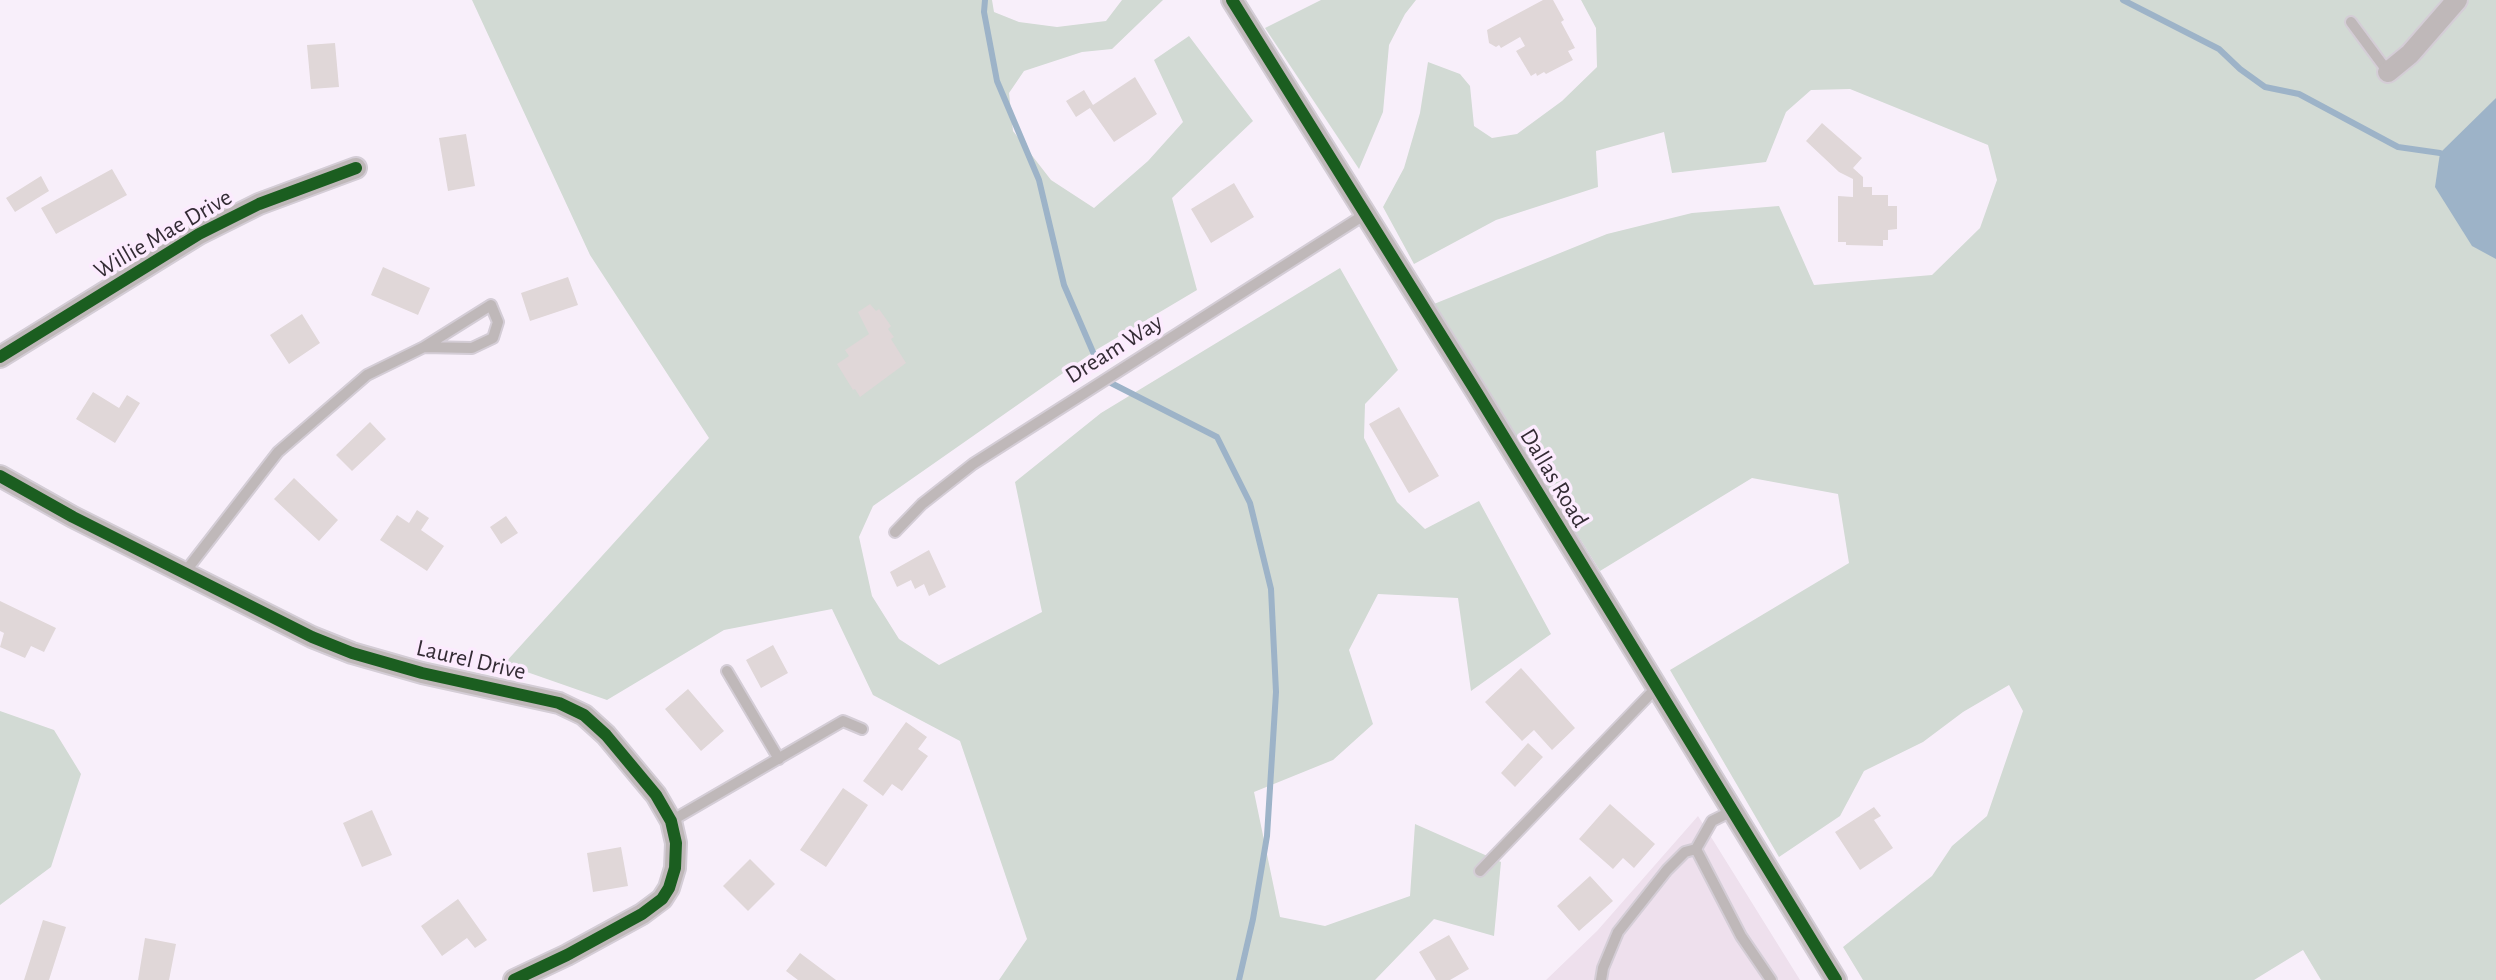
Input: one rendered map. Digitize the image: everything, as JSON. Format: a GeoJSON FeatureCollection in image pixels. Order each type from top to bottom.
{"type":"FeatureCollection","features":[{"type":"Feature","properties":{"kind":"street","name":"Dallas Road"},"geometry":{"type":"LineString","coordinates":[[1232,0],[1836,980]]}},
{"type":"Feature","properties":{"kind":"street"},"geometry":{"type":"LineString","coordinates":[[2388,72],[2410,54],[2457,0]]}},
{"type":"Feature","properties":{"kind":"street","name":"Willie Mae Drive"},"geometry":{"type":"LineString","coordinates":[[0,357],[199,234],[259,204],[356,168]]}},
{"type":"Feature","properties":{"kind":"street","name":"Laurel Drive"},"geometry":{"type":"LineString","coordinates":[[0,476],[265,615],[352,653],[422,673],[541,698],[572,709],[593,722],[656,795],[671,821],[676,843],[675,868],[669,888],[662,899],[642,914],[514,980]]}},
{"type":"Feature","properties":{"kind":"lane"},"geometry":{"type":"LineString","coordinates":[[2351,22],[2388,72]]}},
{"type":"Feature","properties":{"kind":"lane","name":"Dream Way"},"geometry":{"type":"LineString","coordinates":[[895,532],[922,504],[973,464],[1364,215]]}},
{"type":"Feature","properties":{"kind":"lane"},"geometry":{"type":"LineString","coordinates":[[185,572],[278,452],[367,375],[424,347],[491,305],[498,322],[493,338],[472,348],[424,347]]}},
{"type":"Feature","properties":{"kind":"lane"},"geometry":{"type":"LineString","coordinates":[[727,671],[760,722],[779,759]]}},
{"type":"Feature","properties":{"kind":"lane"},"geometry":{"type":"LineString","coordinates":[[1480,871],[1656,688]]}},
{"type":"Feature","properties":{"kind":"lane"},"geometry":{"type":"LineString","coordinates":[[671,821],[843,721],[862,729]]}},
{"type":"Feature","properties":{"kind":"lane"},"geometry":{"type":"LineString","coordinates":[[1601,980],[1618,932],[1667,870],[1685,852],[1696,849],[1712,821],[1732,811]]}},
{"type":"Feature","properties":{"kind":"lane"},"geometry":{"type":"LineString","coordinates":[[1696,849],[1741,936],[1771,980]]}},
{"type":"Feature","properties":{"kind":"shaded area"},"geometry":{"type":"Polygon","coordinates":[[[472,0],[992,0],[994,12],[1019,22],[1057,27],[1106,21],[1122,0],[1163,0],[1112,49],[1082,52],[1024,71],[1009,93],[1013,131],[1051,180],[1094,208],[1148,161],[1183,122],[1154,60],[1189,36],[1253,121],[1172,198],[1197,290],[1096,350],[873,506],[859,537],[872,596],[899,639],[939,665],[1042,612],[1015,482],[1101,413],[1340,268],[1398,370],[1365,404],[1364,438],[1397,502],[1425,529],[1479,501],[1551,634],[1471,691],[1458,598],[1378,594],[1349,650],[1373,724],[1333,760],[1254,792],[1280,917],[1325,926],[1410,896],[1415,824],[1501,862],[1494,936],[1434,919],[1375,980],[999,980],[1027,939],[960,741],[873,695],[832,609],[724,630],[607,700],[504,664],[709,438],[590,255],[472,0]]]}},
{"type":"Feature","properties":{"kind":"shaded area"},"geometry":{"type":"Polygon","coordinates":[[[1321,0],[1416,0],[1389,45],[1383,112],[1359,169],[1265,28],[1321,0]]]}},
{"type":"Feature","properties":{"kind":"shaded area"},"geometry":{"type":"Polygon","coordinates":[[[1581,0],[2496,0],[2496,980],[2321,980],[2303,950],[2254,980],[1863,980],[1843,947],[1932,876],[1952,846],[1987,816],[2023,711],[2009,685],[1963,712],[1923,742],[1864,771],[1840,816],[1779,857],[1670,670],[1849,563],[1838,494],[1752,478],[1600,571],[1434,304],[1607,234],[1692,213],[1779,206],[1814,285],[1932,275],[1980,228],[1997,180],[1988,145],[1850,89],[1811,90],[1786,112],[1766,162],[1672,173],[1664,132],[1596,151],[1598,187],[1496,220],[1414,264],[1383,207],[1404,168],[1420,113],[1428,62],[1460,74],[1470,86],[1474,126],[1492,138],[1517,134],[1562,101],[1597,67],[1596,28],[1581,0]]]}},
{"type":"Feature","properties":{"kind":"shaded area"},"geometry":{"type":"Polygon","coordinates":[[[0,711],[54,730],[81,774],[51,867],[0,905],[0,711]]]}},
{"type":"Feature","properties":{"kind":"shaded area"},"geometry":{"type":"Polygon","coordinates":[[[1698,816],[1800,980],[1546,980],[1597,931],[1698,816]]]}},
{"type":"Feature","properties":{"kind":"water"},"geometry":{"type":"Polygon","coordinates":[[[2496,98],[2496,259],[2472,246],[2435,187],[2440,153],[2496,98]]]}},
{"type":"Feature","properties":{"kind":"building"},"geometry":{"type":"Polygon","coordinates":[[[1543,0],[1553,0],[1575,48],[1568,51],[1573,60],[1546,74],[1531,76],[1516,51],[1525,46],[1520,37],[1501,48],[1499,45],[1496,47],[1489,43],[1487,30],[1543,0]]]}},
{"type":"Feature","properties":{"kind":"building"},"geometry":{"type":"Polygon","coordinates":[[[335,43],[339,87],[311,89],[307,45],[335,43]]]}},
{"type":"Feature","properties":{"kind":"building"},"geometry":{"type":"Polygon","coordinates":[[[1135,77],[1157,114],[1114,142],[1090,108],[1076,117],[1066,101],[1084,90],[1093,105],[1135,77]]]}},
{"type":"Feature","properties":{"kind":"building"},"geometry":{"type":"Polygon","coordinates":[[[1822,123],[1862,158],[1853,168],[1863,177],[1863,187],[1872,187],[1872,195],[1888,195],[1888,206],[1897,206],[1897,229],[1888,230],[1888,240],[1883,240],[1883,246],[1838,242],[1838,196],[1853,197],[1853,179],[1839,172],[1806,141],[1822,123]]]}},
{"type":"Feature","properties":{"kind":"building"},"geometry":{"type":"Polygon","coordinates":[[[466,134],[475,186],[448,191],[439,138],[466,134]]]}},
{"type":"Feature","properties":{"kind":"building"},"geometry":{"type":"Polygon","coordinates":[[[112,169],[127,195],[56,234],[41,208],[112,169]]]}},
{"type":"Feature","properties":{"kind":"building"},"geometry":{"type":"Polygon","coordinates":[[[41,176],[49,191],[15,212],[6,198],[41,176]]]}},
{"type":"Feature","properties":{"kind":"building"},"geometry":{"type":"Polygon","coordinates":[[[1234,183],[1254,217],[1211,243],[1191,209],[1234,183]]]}},
{"type":"Feature","properties":{"kind":"building"},"geometry":{"type":"Polygon","coordinates":[[[383,267],[430,288],[418,315],[371,295],[383,267]]]}},
{"type":"Feature","properties":{"kind":"building"},"geometry":{"type":"Polygon","coordinates":[[[568,277],[578,305],[530,321],[521,293],[568,277]]]}},
{"type":"Feature","properties":{"kind":"building"},"geometry":{"type":"Polygon","coordinates":[[[870,304],[876,311],[879,309],[891,326],[888,329],[894,337],[891,339],[906,363],[860,397],[837,364],[849,356],[845,350],[869,334],[858,312],[870,304]]]}},
{"type":"Feature","properties":{"kind":"building"},"geometry":{"type":"Polygon","coordinates":[[[302,314],[320,343],[289,364],[270,335],[302,314]]]}},
{"type":"Feature","properties":{"kind":"building"},"geometry":{"type":"Polygon","coordinates":[[[93,392],[119,408],[127,395],[140,403],[115,443],[76,419],[93,392]]]}},
{"type":"Feature","properties":{"kind":"building"},"geometry":{"type":"Polygon","coordinates":[[[1399,407],[1439,476],[1409,493],[1369,424],[1399,407]]]}},
{"type":"Feature","properties":{"kind":"building"},"geometry":{"type":"Polygon","coordinates":[[[370,422],[386,439],[352,471],[336,455],[370,422]]]}},
{"type":"Feature","properties":{"kind":"building"},"geometry":{"type":"Polygon","coordinates":[[[294,478],[338,520],[319,541],[274,499],[294,478]]]}},
{"type":"Feature","properties":{"kind":"building"},"geometry":{"type":"Polygon","coordinates":[[[417,510],[429,518],[421,530],[444,546],[427,571],[380,540],[397,515],[409,523],[417,510]]]}},
{"type":"Feature","properties":{"kind":"building"},"geometry":{"type":"Polygon","coordinates":[[[506,516],[518,533],[501,544],[490,527],[506,516]]]}},
{"type":"Feature","properties":{"kind":"building"},"geometry":{"type":"Polygon","coordinates":[[[929,550],[946,587],[929,596],[924,584],[915,589],[911,580],[897,587],[890,572],[929,550]]]}},
{"type":"Feature","properties":{"kind":"building"},"geometry":{"type":"Polygon","coordinates":[[[0,601],[56,628],[44,652],[31,646],[25,658],[0,647],[4,633],[0,631],[0,601]]]}},
{"type":"Feature","properties":{"kind":"building"},"geometry":{"type":"Polygon","coordinates":[[[773,645],[788,673],[761,688],[746,660],[773,645]]]}},
{"type":"Feature","properties":{"kind":"building"},"geometry":{"type":"Polygon","coordinates":[[[1521,668],[1575,728],[1552,750],[1534,730],[1522,741],[1485,702],[1521,668]]]}},
{"type":"Feature","properties":{"kind":"building"},"geometry":{"type":"Polygon","coordinates":[[[688,689],[724,731],[701,751],[665,709],[688,689]]]}},
{"type":"Feature","properties":{"kind":"building"},"geometry":{"type":"Polygon","coordinates":[[[906,722],[927,737],[918,749],[928,756],[902,791],[892,784],[883,796],[863,781],[906,722]]]}},
{"type":"Feature","properties":{"kind":"building"},"geometry":{"type":"Polygon","coordinates":[[[1528,743],[1543,757],[1515,787],[1501,773],[1528,743]]]}},
{"type":"Feature","properties":{"kind":"building"},"geometry":{"type":"Polygon","coordinates":[[[843,788],[868,805],[826,867],[800,850],[843,788]]]}},
{"type":"Feature","properties":{"kind":"building"},"geometry":{"type":"Polygon","coordinates":[[[1610,804],[1655,844],[1634,868],[1623,858],[1613,869],[1579,839],[1610,804]]]}},
{"type":"Feature","properties":{"kind":"building"},"geometry":{"type":"Polygon","coordinates":[[[1874,807],[1881,816],[1874,820],[1893,848],[1860,870],[1835,832],[1874,807]]]}},
{"type":"Feature","properties":{"kind":"building"},"geometry":{"type":"Polygon","coordinates":[[[372,810],[392,855],[362,867],[343,823],[372,810]]]}},
{"type":"Feature","properties":{"kind":"building"},"geometry":{"type":"Polygon","coordinates":[[[621,847],[628,886],[593,892],[587,853],[621,847]]]}},
{"type":"Feature","properties":{"kind":"building"},"geometry":{"type":"Polygon","coordinates":[[[750,859],[775,884],[748,911],[723,886],[750,859]]]}},
{"type":"Feature","properties":{"kind":"building"},"geometry":{"type":"Polygon","coordinates":[[[1590,876],[1613,901],[1579,931],[1557,906],[1590,876]]]}},
{"type":"Feature","properties":{"kind":"building"},"geometry":{"type":"Polygon","coordinates":[[[458,899],[487,940],[475,948],[467,938],[442,956],[421,926],[458,899]]]}},
{"type":"Feature","properties":{"kind":"building"},"geometry":{"type":"Polygon","coordinates":[[[43,920],[66,927],[49,980],[24,980],[43,920]]]}},
{"type":"Feature","properties":{"kind":"building"},"geometry":{"type":"Polygon","coordinates":[[[1449,935],[1469,969],[1450,980],[1436,980],[1419,952],[1449,935]]]}},
{"type":"Feature","properties":{"kind":"building"},"geometry":{"type":"Polygon","coordinates":[[[145,938],[176,944],[169,980],[138,980],[145,938]]]}},
{"type":"Feature","properties":{"kind":"building"},"geometry":{"type":"Polygon","coordinates":[[[800,953],[836,980],[798,980],[786,971],[800,953]]]}},
{"type":"Feature","properties":{"kind":"waterway"},"geometry":{"type":"LineString","coordinates":[[985,0],[984,12],[997,81],[1039,180],[1064,285],[1099,366]]}},
{"type":"Feature","properties":{"kind":"waterway"},"geometry":{"type":"LineString","coordinates":[[2123,0],[2219,49],[2265,87],[2299,94],[2398,147],[2440,153]]}},
{"type":"Feature","properties":{"kind":"waterway"},"geometry":{"type":"LineString","coordinates":[[1111,383],[1217,437],[1250,503],[1271,589],[1276,692],[1267,836],[1239,980]]}},
{"type":"Feature","properties":{"kind":"cycle path"},"geometry":{"type":"LineString","coordinates":[[1232,0],[1836,980]]}},
{"type":"Feature","properties":{"kind":"cycle path"},"geometry":{"type":"LineString","coordinates":[[0,357],[199,234],[259,204],[356,168]]}},
{"type":"Feature","properties":{"kind":"cycle path"},"geometry":{"type":"LineString","coordinates":[[0,476],[73,517],[312,637],[352,653],[422,673],[559,703],[584,715],[606,735],[656,795],[671,821],[676,843],[675,868],[669,888],[662,899],[642,914],[514,980]]}}]}
